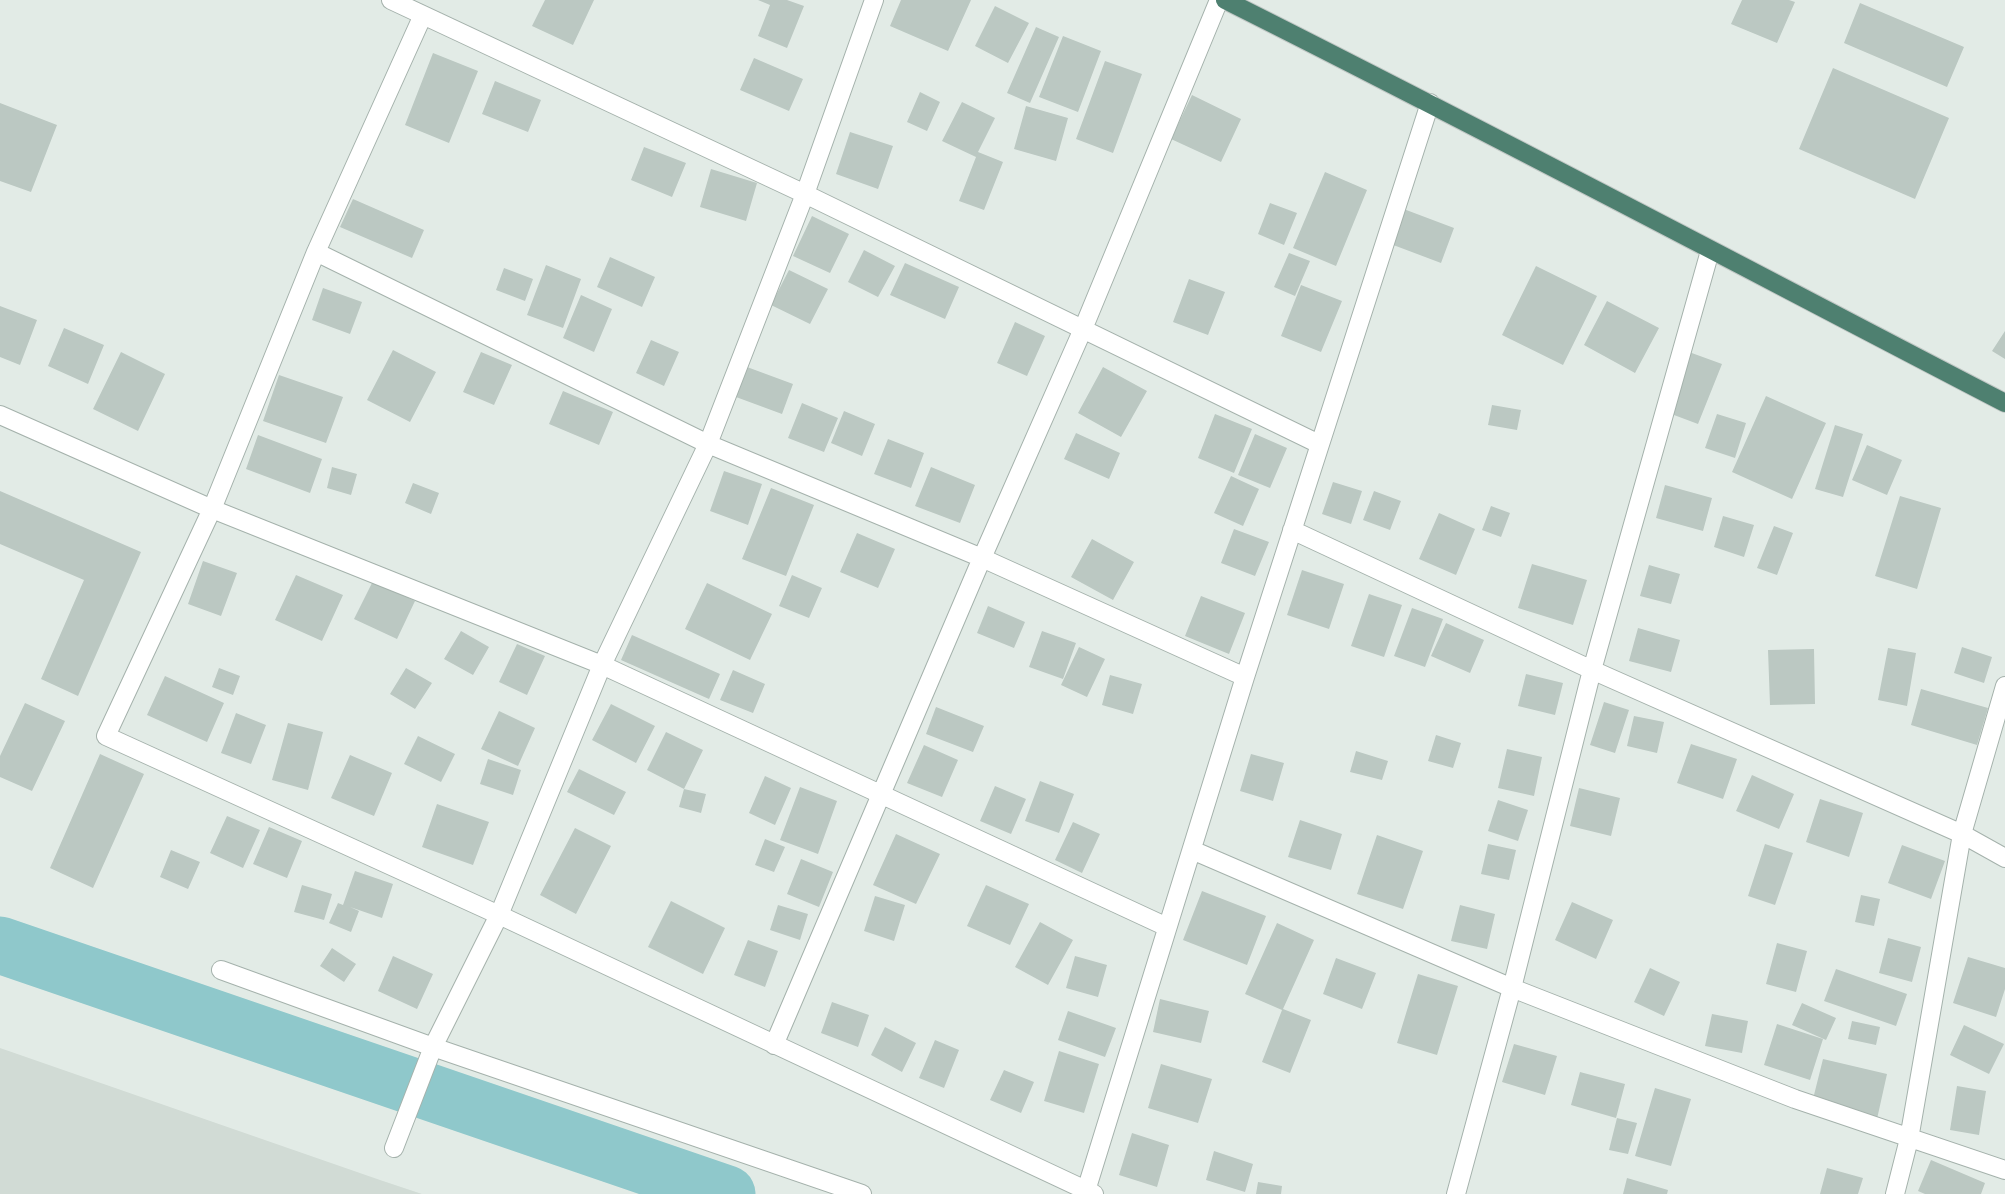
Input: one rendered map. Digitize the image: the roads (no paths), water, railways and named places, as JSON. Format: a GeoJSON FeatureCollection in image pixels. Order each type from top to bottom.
{"type":"FeatureCollection","features":[{"type":"Feature","properties":{"kind":"highway"},"geometry":{"type":"LineString","coordinates":[[1225,0],[1430,103],[2005,403]]}},
{"type":"Feature","properties":{"kind":"street"},"geometry":{"type":"LineString","coordinates":[[391,0],[805,194],[1319,444]]}},
{"type":"Feature","properties":{"kind":"street"},"geometry":{"type":"LineString","coordinates":[[394,1148],[433,1047],[499,915],[602,666],[708,444],[805,194],[874,0]]}},
{"type":"Feature","properties":{"kind":"street"},"geometry":{"type":"LineString","coordinates":[[774,1045],[982,558],[1083,329],[1219,0]]}},
{"type":"Feature","properties":{"kind":"street"},"geometry":{"type":"LineString","coordinates":[[423,15],[316,252],[212,509],[106,736],[499,915],[1089,1193],[1167,927],[1245,677],[1430,103]]}},
{"type":"Feature","properties":{"kind":"street"},"geometry":{"type":"LineString","coordinates":[[1456,1194],[1512,988],[1592,670],[1710,251]]}},
{"type":"Feature","properties":{"kind":"street"},"geometry":{"type":"LineString","coordinates":[[316,252],[708,444],[982,558],[1245,677]]}},
{"type":"Feature","properties":{"kind":"street"},"geometry":{"type":"LineString","coordinates":[[0,415],[212,509],[602,666],[1167,927]]}},
{"type":"Feature","properties":{"kind":"street"},"geometry":{"type":"LineString","coordinates":[[1292,530],[1592,670],[1962,834],[2005,858]]}},
{"type":"Feature","properties":{"kind":"street"},"geometry":{"type":"LineString","coordinates":[[1895,1194],[1909,1138],[1962,834],[2005,686]]}},
{"type":"Feature","properties":{"kind":"street"},"geometry":{"type":"LineString","coordinates":[[1192,850],[1512,988],[1795,1099],[2005,1170]]}},
{"type":"Feature","properties":{"kind":"street"},"geometry":{"type":"LineString","coordinates":[[221,970],[433,1047],[861,1194]]}},
{"type":"Feature","properties":{"kind":"waterway"},"geometry":{"type":"LineString","coordinates":[[0,945],[727,1194]]}}]}
